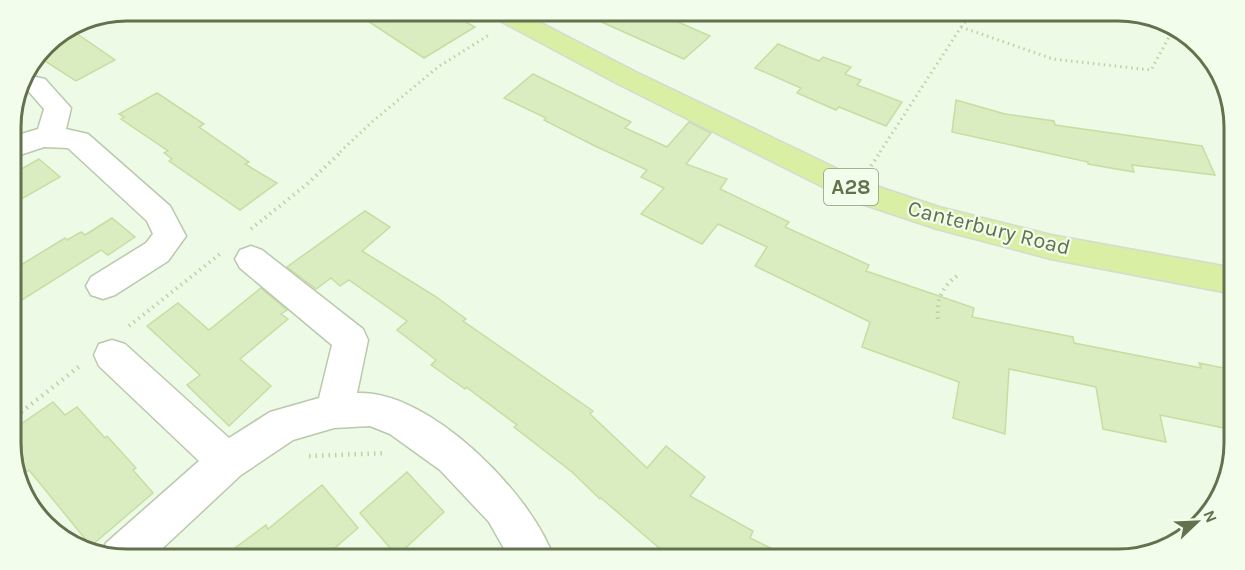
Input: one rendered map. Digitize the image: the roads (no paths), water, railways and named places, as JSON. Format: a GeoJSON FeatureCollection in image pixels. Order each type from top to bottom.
{"type":"FeatureCollection","features":[{"type":"Feature","properties":{"kind":"highway","name":"Canterbury Road"},"geometry":{"type":"LineString","coordinates":[[518,21],[627,78],[857,190],[937,218],[1051,247],[1224,279]]}},
{"type":"Feature","properties":{"kind":"street"},"geometry":{"type":"LineString","coordinates":[[36,85],[58,108],[50,136]]}},
{"type":"Feature","properties":{"kind":"street"},"geometry":{"type":"LineString","coordinates":[[21,145],[50,136],[64,136],[78,141],[159,214],[170,236],[157,252],[103,286]]}},
{"type":"Feature","properties":{"kind":"street"},"geometry":{"type":"LineString","coordinates":[[239,249],[351,340],[334,411]]}},
{"type":"Feature","properties":{"kind":"street"},"geometry":{"type":"LineString","coordinates":[[106,350],[227,462]]}},
{"type":"Feature","properties":{"kind":"street"},"geometry":{"type":"LineString","coordinates":[[131,549],[227,462],[283,425],[334,411],[370,409],[403,421],[454,457],[502,507],[526,549]]}}]}
